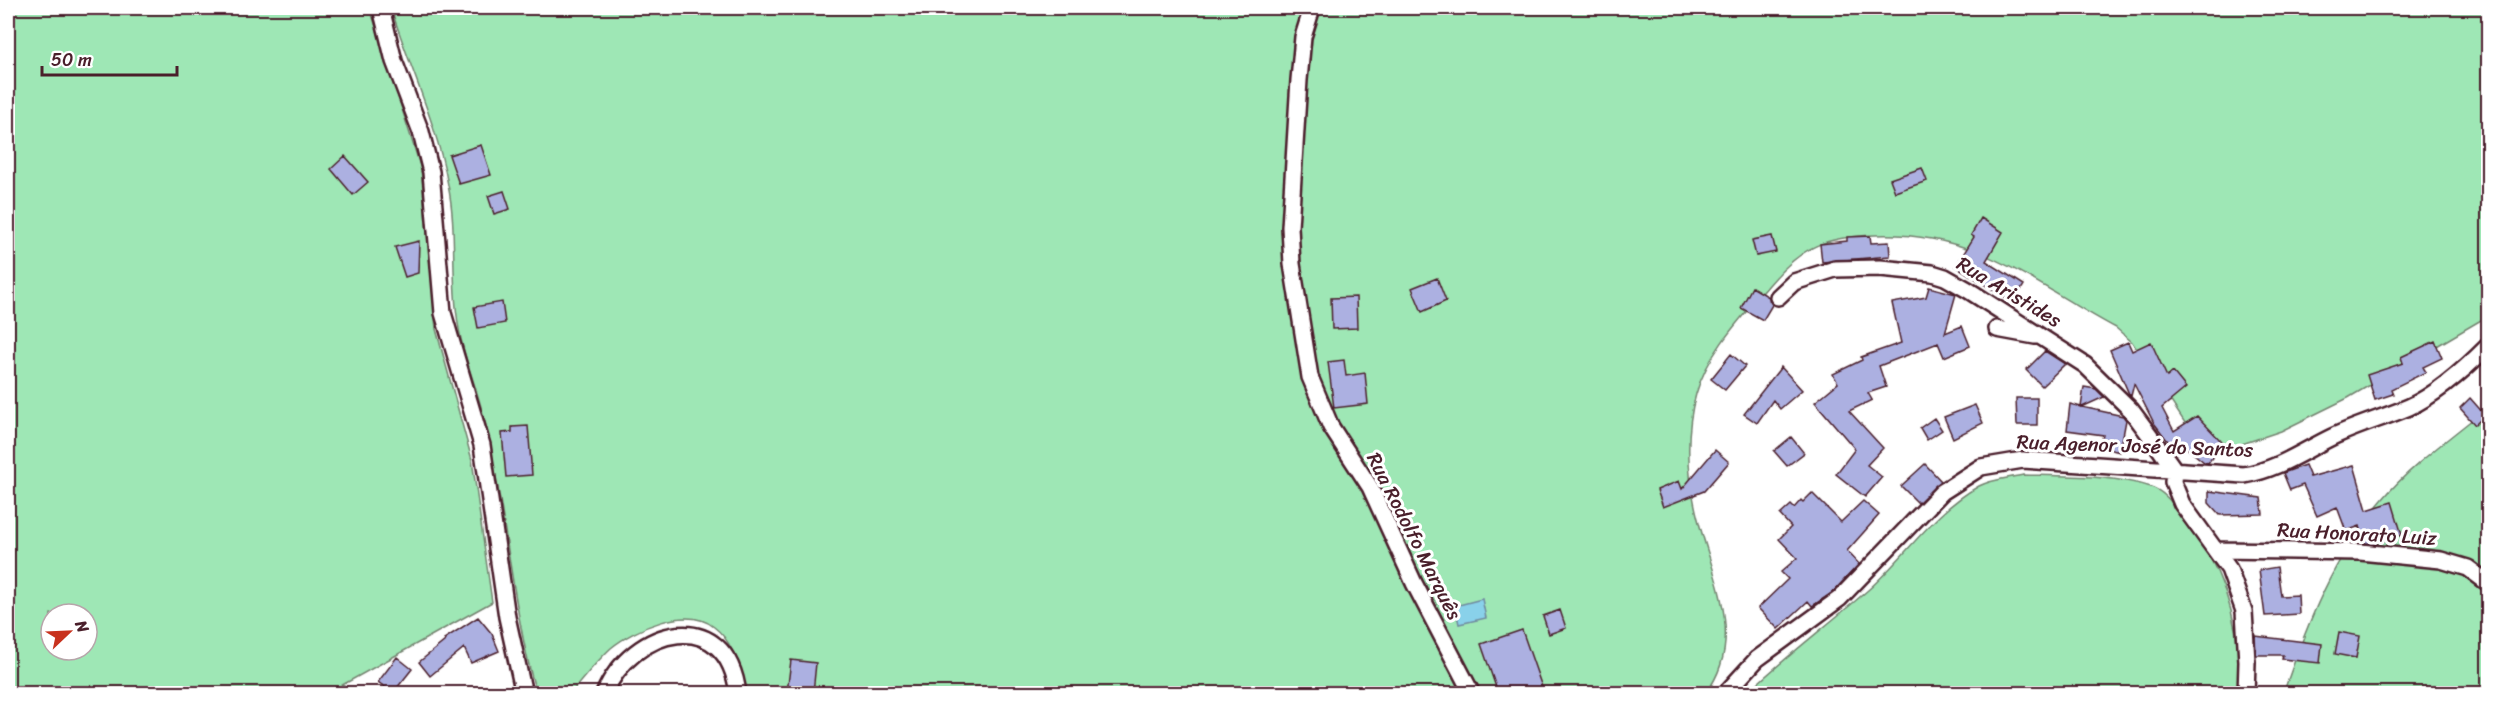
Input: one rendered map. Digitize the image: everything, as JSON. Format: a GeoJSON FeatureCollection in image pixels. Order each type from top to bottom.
{"type":"FeatureCollection","features":[{"type":"Feature","properties":{"kind":"street"},"geometry":{"type":"LineString","coordinates":[[381,8],[394,61],[421,132],[431,172],[442,314],[482,446],[507,617],[525,693]]}},
{"type":"Feature","properties":{"kind":"street","name":"Rua Rodolfo Marquês"},"geometry":{"type":"LineString","coordinates":[[1312,8],[1303,37],[1290,227],[1292,264],[1310,377],[1327,420],[1370,487],[1414,582],[1472,693]]}},
{"type":"Feature","properties":{"kind":"street","name":"Rua Aristides"},"geometry":{"type":"LineString","coordinates":[[1778,297],[1794,282],[1822,271],[1857,268],[1915,270],[1945,277],[2079,360],[2131,410],[2174,469]]}},
{"type":"Feature","properties":{"kind":"street"},"geometry":{"type":"LineString","coordinates":[[1997,329],[2044,338]]}},
{"type":"Feature","properties":{"kind":"street","name":"Rua Agenor José do Santos"},"geometry":{"type":"LineString","coordinates":[[1725,693],[1757,658],[1839,599],[1942,492],[1969,473],[1994,463],[2023,460],[2244,475],[2268,470],[2341,433],[2410,406],[2440,387],[2488,346]]}},
{"type":"Feature","properties":{"kind":"street"},"geometry":{"type":"LineString","coordinates":[[2174,469],[2175,492],[2217,550],[2236,583],[2244,611],[2246,693]]}},
{"type":"Feature","properties":{"kind":"street","name":"Rua Honorato Luiz"},"geometry":{"type":"LineString","coordinates":[[2217,550],[2360,552],[2441,560],[2468,568],[2488,583]]}},
{"type":"Feature","properties":{"kind":"street"},"geometry":{"type":"LineString","coordinates":[[604,693],[618,669],[636,651],[661,638],[689,634],[713,641],[723,650],[736,678],[738,693]]}},
{"type":"Feature","properties":{"kind":"green space"},"geometry":{"type":"Polygon","coordinates":[[[8,8],[370,8],[421,169],[436,329],[472,460],[492,602],[328,693],[8,693],[8,8]]]}},
{"type":"Feature","properties":{"kind":"green space"},"geometry":{"type":"Polygon","coordinates":[[[391,8],[2488,8],[2488,316],[2348,398],[2281,431],[2239,445],[2219,443],[2187,426],[2132,342],[2116,328],[2002,263],[1944,242],[1911,236],[1857,236],[1828,241],[1816,246],[1792,261],[1748,310],[1717,349],[1701,379],[1696,394],[1689,435],[1692,493],[1722,601],[1725,624],[1725,648],[1719,671],[1706,693],[744,693],[738,666],[727,641],[714,627],[690,618],[661,622],[621,641],[600,659],[571,693],[536,693],[521,627],[486,426],[459,330],[448,185],[430,117],[391,8]]]}},
{"type":"Feature","properties":{"kind":"green space"},"geometry":{"type":"Polygon","coordinates":[[[2488,407],[2488,693],[2283,694],[2323,592],[2335,568],[2365,522],[2405,475],[2488,407]]]}},
{"type":"Feature","properties":{"kind":"green space"},"geometry":{"type":"Polygon","coordinates":[[[2023,475],[2121,480],[2156,489],[2170,500],[2210,558],[2228,601],[2237,646],[2238,693],[1746,694],[1868,590],[1934,521],[1963,496],[1989,482],[2023,475]]]}},
{"type":"Feature","properties":{"kind":"water"},"geometry":{"type":"Polygon","coordinates":[[[1482,599],[1486,618],[1459,624],[1455,606],[1482,599]]]}},
{"type":"Feature","properties":{"kind":"building"},"geometry":{"type":"Polygon","coordinates":[[[481,145],[491,175],[459,184],[449,155],[481,145]]]}},
{"type":"Feature","properties":{"kind":"building"},"geometry":{"type":"Polygon","coordinates":[[[345,156],[368,182],[353,195],[331,169],[345,156]]]}},
{"type":"Feature","properties":{"kind":"building"},"geometry":{"type":"Polygon","coordinates":[[[1922,168],[1927,181],[1895,192],[1890,179],[1922,168]]]}},
{"type":"Feature","properties":{"kind":"building"},"geometry":{"type":"Polygon","coordinates":[[[504,191],[510,209],[494,214],[488,196],[504,191]]]}},
{"type":"Feature","properties":{"kind":"building"},"geometry":{"type":"Polygon","coordinates":[[[1981,218],[2003,232],[1986,261],[2024,285],[2013,303],[1956,266],[1974,237],[1971,235],[1981,218]]]}},
{"type":"Feature","properties":{"kind":"building"},"geometry":{"type":"Polygon","coordinates":[[[1772,236],[1776,252],[1756,256],[1752,240],[1772,236]]]}},
{"type":"Feature","properties":{"kind":"building"},"geometry":{"type":"Polygon","coordinates":[[[1870,236],[1871,243],[1889,242],[1890,256],[1822,262],[1820,244],[1847,241],[1847,237],[1870,236]]]}},
{"type":"Feature","properties":{"kind":"building"},"geometry":{"type":"Polygon","coordinates":[[[419,241],[418,273],[405,277],[395,247],[419,241]]]}},
{"type":"Feature","properties":{"kind":"building"},"geometry":{"type":"Polygon","coordinates":[[[1437,278],[1446,301],[1422,312],[1412,288],[1437,278]]]}},
{"type":"Feature","properties":{"kind":"building"},"geometry":{"type":"Polygon","coordinates":[[[1752,287],[1769,297],[1772,305],[1763,320],[1741,308],[1752,287]]]}},
{"type":"Feature","properties":{"kind":"building"},"geometry":{"type":"Polygon","coordinates":[[[1929,287],[1956,294],[1945,333],[1962,326],[1970,346],[1944,357],[1938,343],[1879,366],[1886,387],[1868,393],[1872,400],[1849,411],[1883,448],[1867,465],[1882,477],[1865,497],[1836,474],[1855,449],[1815,402],[1838,383],[1833,374],[1862,360],[1861,357],[1901,343],[1892,303],[1926,297],[1929,287]]]}},
{"type":"Feature","properties":{"kind":"building"},"geometry":{"type":"Polygon","coordinates":[[[1356,297],[1357,328],[1332,329],[1331,298],[1356,297]]]}},
{"type":"Feature","properties":{"kind":"building"},"geometry":{"type":"Polygon","coordinates":[[[502,302],[505,323],[478,328],[474,307],[502,302]]]}},
{"type":"Feature","properties":{"kind":"building"},"geometry":{"type":"Polygon","coordinates":[[[2435,341],[2442,358],[2423,367],[2426,372],[2391,389],[2393,394],[2375,400],[2367,375],[2403,363],[2401,357],[2435,341]]]}},
{"type":"Feature","properties":{"kind":"building"},"geometry":{"type":"Polygon","coordinates":[[[2128,342],[2132,351],[2151,342],[2167,377],[2173,372],[2186,388],[2162,408],[2174,431],[2197,416],[2223,443],[2208,463],[2183,445],[2183,449],[2177,453],[2154,423],[2134,384],[2131,396],[2129,394],[2110,350],[2128,342]]]}},
{"type":"Feature","properties":{"kind":"building"},"geometry":{"type":"Polygon","coordinates":[[[2045,351],[2065,364],[2042,386],[2026,370],[2045,351]]]}},
{"type":"Feature","properties":{"kind":"building"},"geometry":{"type":"Polygon","coordinates":[[[1731,354],[1745,366],[1725,390],[1711,379],[1731,354]]]}},
{"type":"Feature","properties":{"kind":"building"},"geometry":{"type":"Polygon","coordinates":[[[1344,360],[1346,376],[1365,373],[1368,404],[1334,408],[1328,362],[1344,360]]]}},
{"type":"Feature","properties":{"kind":"building"},"geometry":{"type":"Polygon","coordinates":[[[1781,367],[1802,390],[1780,409],[1773,400],[1757,423],[1744,414],[1781,367]]]}},
{"type":"Feature","properties":{"kind":"building"},"geometry":{"type":"Polygon","coordinates":[[[2084,387],[2096,389],[2104,397],[2082,407],[2123,416],[2126,420],[2120,452],[2100,447],[2103,435],[2067,430],[2070,404],[2081,407],[2084,387]]]}},
{"type":"Feature","properties":{"kind":"building"},"geometry":{"type":"Polygon","coordinates":[[[2016,398],[2037,398],[2037,425],[2017,425],[2016,398]]]}},
{"type":"Feature","properties":{"kind":"building"},"geometry":{"type":"Polygon","coordinates":[[[2470,398],[2485,415],[2475,425],[2460,408],[2470,398]]]}},
{"type":"Feature","properties":{"kind":"building"},"geometry":{"type":"Polygon","coordinates":[[[1975,405],[1983,423],[1953,438],[1944,417],[1975,405]]]}},
{"type":"Feature","properties":{"kind":"building"},"geometry":{"type":"Polygon","coordinates":[[[1934,418],[1942,430],[1927,440],[1920,428],[1934,418]]]}},
{"type":"Feature","properties":{"kind":"building"},"geometry":{"type":"Polygon","coordinates":[[[528,426],[532,475],[506,477],[502,433],[512,432],[512,427],[528,426]]]}},
{"type":"Feature","properties":{"kind":"building"},"geometry":{"type":"Polygon","coordinates":[[[1791,437],[1804,453],[1787,466],[1774,451],[1791,437]]]}},
{"type":"Feature","properties":{"kind":"building"},"geometry":{"type":"Polygon","coordinates":[[[1715,450],[1729,462],[1704,491],[1663,507],[1657,490],[1679,481],[1682,489],[1715,450]]]}},
{"type":"Feature","properties":{"kind":"building"},"geometry":{"type":"Polygon","coordinates":[[[1925,464],[1941,481],[1918,503],[1901,486],[1925,464]]]}},
{"type":"Feature","properties":{"kind":"building"},"geometry":{"type":"Polygon","coordinates":[[[2305,465],[2310,477],[2354,465],[2367,510],[2392,502],[2402,535],[2374,544],[2365,543],[2360,526],[2346,531],[2337,507],[2317,516],[2303,485],[2290,490],[2283,473],[2305,465]]]}},
{"type":"Feature","properties":{"kind":"building"},"geometry":{"type":"Polygon","coordinates":[[[2209,491],[2261,498],[2263,514],[2220,515],[2209,503],[2209,491]]]}},
{"type":"Feature","properties":{"kind":"building"},"geometry":{"type":"Polygon","coordinates":[[[1812,493],[1841,522],[1863,501],[1879,515],[1847,551],[1859,564],[1833,592],[1812,606],[1808,601],[1778,629],[1758,608],[1788,579],[1781,572],[1797,558],[1779,539],[1791,527],[1780,515],[1791,505],[1794,508],[1801,500],[1803,502],[1812,493]]]}},
{"type":"Feature","properties":{"kind":"building"},"geometry":{"type":"Polygon","coordinates":[[[2277,567],[2281,596],[2298,595],[2299,614],[2265,616],[2259,570],[2277,567]]]}},
{"type":"Feature","properties":{"kind":"building"},"geometry":{"type":"Polygon","coordinates":[[[1560,610],[1566,628],[1549,634],[1543,616],[1560,610]]]}},
{"type":"Feature","properties":{"kind":"building"},"geometry":{"type":"Polygon","coordinates":[[[478,617],[492,634],[499,651],[471,663],[464,648],[430,676],[419,662],[445,641],[444,639],[478,617]]]}},
{"type":"Feature","properties":{"kind":"building"},"geometry":{"type":"Polygon","coordinates":[[[1522,630],[1544,693],[1498,693],[1481,644],[1522,630]]]}},
{"type":"Feature","properties":{"kind":"building"},"geometry":{"type":"Polygon","coordinates":[[[2339,632],[2360,636],[2356,658],[2335,654],[2339,632]]]}},
{"type":"Feature","properties":{"kind":"building"},"geometry":{"type":"Polygon","coordinates":[[[2255,636],[2322,644],[2320,663],[2282,659],[2283,655],[2256,655],[2255,636]]]}},
{"type":"Feature","properties":{"kind":"building"},"geometry":{"type":"Polygon","coordinates":[[[397,657],[412,669],[393,693],[378,682],[397,657]]]}},
{"type":"Feature","properties":{"kind":"building"},"geometry":{"type":"Polygon","coordinates":[[[791,660],[816,663],[813,693],[787,693],[791,660]]]}}]}
